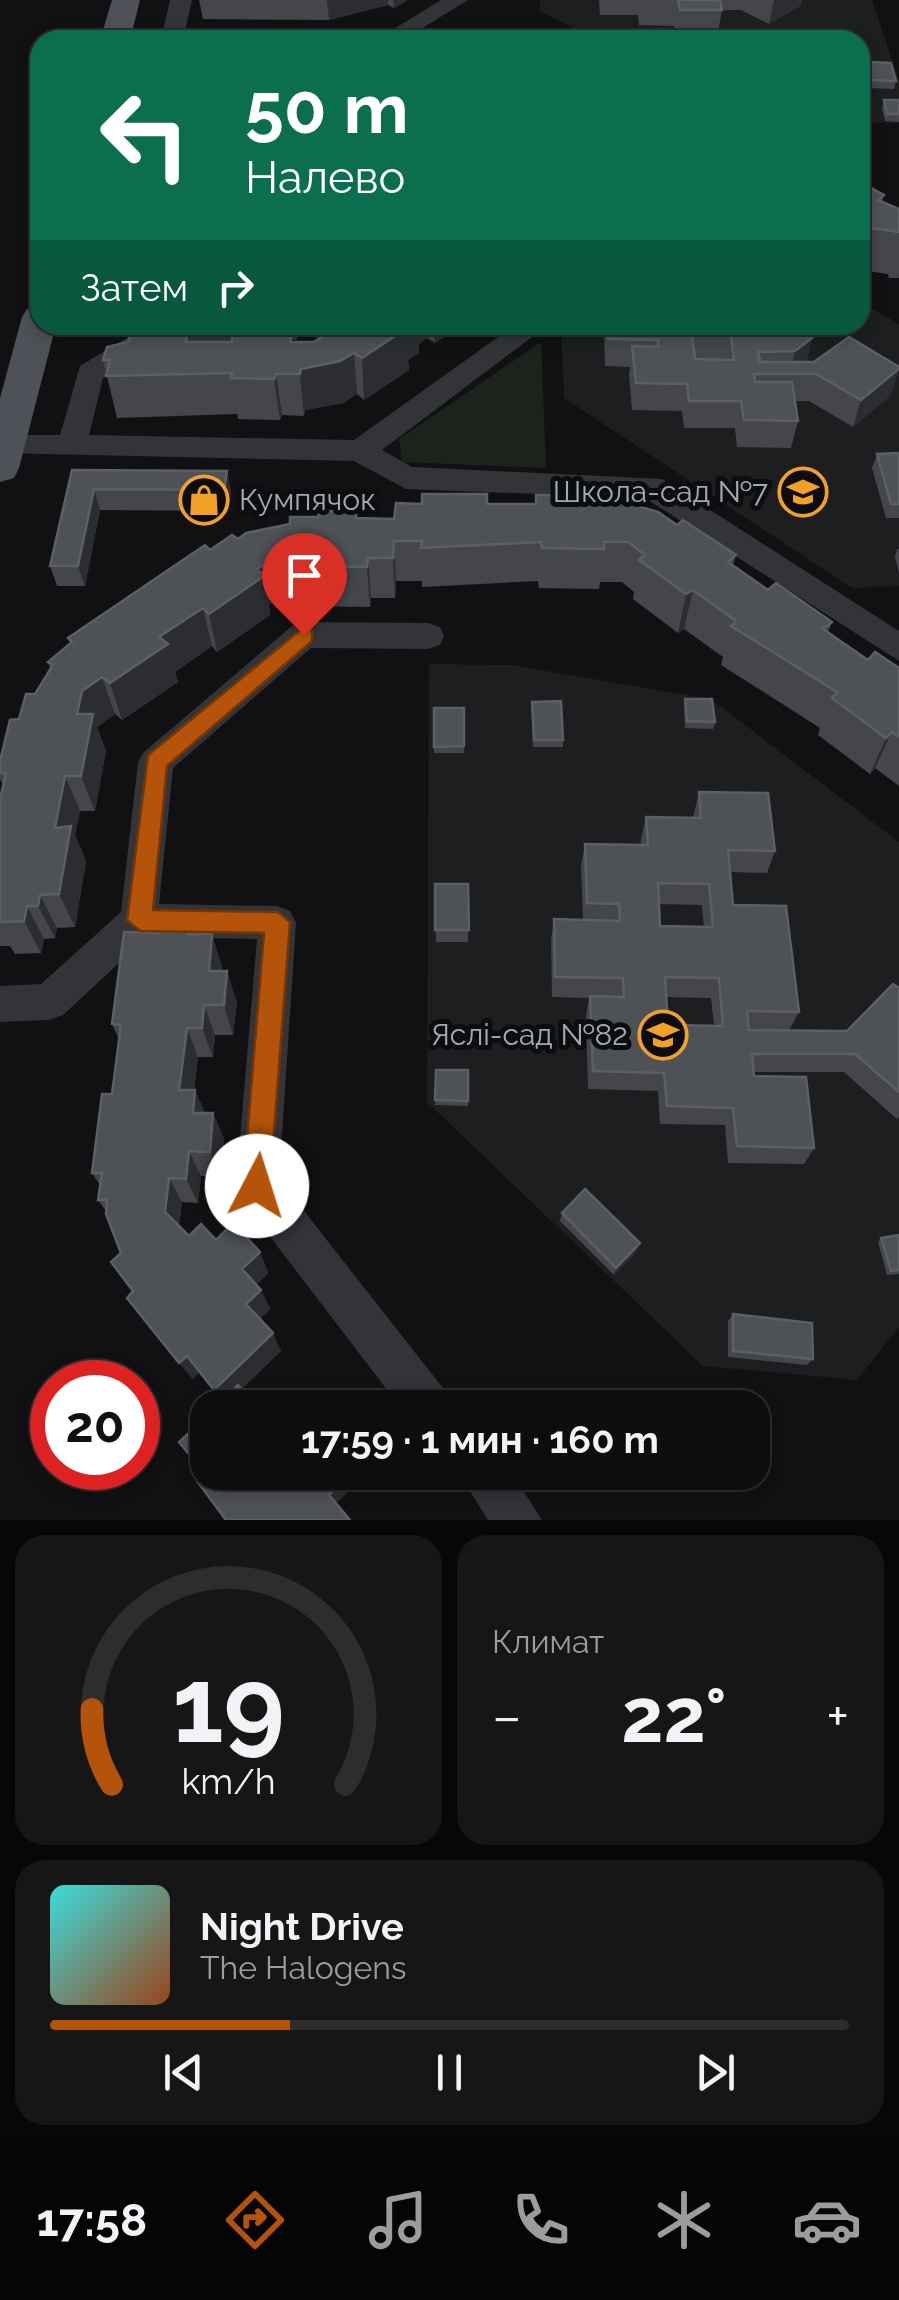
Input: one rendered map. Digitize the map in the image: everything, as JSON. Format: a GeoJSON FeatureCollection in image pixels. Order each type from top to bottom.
{"type":"FeatureCollection","features":[{"type":"Feature","properties":{"kind":"main road"},"geometry":{"type":"LineString","coordinates":[[118,30],[126,0]]}},
{"type":"Feature","properties":{"kind":"main road"},"geometry":{"type":"LineString","coordinates":[[3,456],[35,335]]}},
{"type":"Feature","properties":{"kind":"lane"},"geometry":{"type":"LineString","coordinates":[[174,30],[181,0]]}},
{"type":"Feature","properties":{"kind":"lane"},"geometry":{"type":"LineString","coordinates":[[404,30],[457,0]]}},
{"type":"Feature","properties":{"kind":"lane"},"geometry":{"type":"LineString","coordinates":[[72,445],[90,373],[145,336],[158,335]]}},
{"type":"Feature","properties":{"kind":"lane"},"geometry":{"type":"LineString","coordinates":[[360,451],[520,335]]}},
{"type":"Feature","properties":{"kind":"lane"},"geometry":{"type":"LineString","coordinates":[[3,456],[72,445],[360,451],[406,478],[651,487],[899,648]]}},
{"type":"Feature","properties":{"kind":"lane"},"geometry":{"type":"LineString","coordinates":[[0,1004],[49,1002],[140,920],[156,762],[304,635],[428,636]]}},
{"type":"Feature","properties":{"kind":"lane"},"geometry":{"type":"LineString","coordinates":[[140,920],[278,922],[257,1186],[416,1390]]}},
{"type":"Feature","properties":{"kind":"lane"},"geometry":{"type":"LineString","coordinates":[[494,1490],[518,1520]]}},
{"type":"Feature","properties":{"kind":"shaded area"},"geometry":{"type":"Polygon","coordinates":[[[540,0],[872,0],[899,81],[899,123],[870,123],[870,30],[577,30],[540,11],[540,0]]]}},
{"type":"Feature","properties":{"kind":"shaded area","name":"Школа-сад №7"},"geometry":{"type":"Polygon","coordinates":[[[870,308],[899,324],[899,586],[852,588],[564,398],[561,335],[870,335],[870,308]]]}},
{"type":"Feature","properties":{"kind":"shaded area"},"geometry":{"type":"Polygon","coordinates":[[[541,342],[546,468],[402,462],[399,439],[541,342]]]}},
{"type":"Feature","properties":{"kind":"shaded area","name":"Яслі-сад №82"},"geometry":{"type":"Polygon","coordinates":[[[429,664],[511,665],[711,699],[899,842],[899,1327],[857,1380],[703,1366],[427,1102],[429,664]]]}},
{"type":"Feature","properties":{"kind":"building"},"geometry":{"type":"Polygon","coordinates":[[[678,0],[720,0],[722,10],[680,10],[678,0]]]}},
{"type":"Feature","properties":{"kind":"building"},"geometry":{"type":"Polygon","coordinates":[[[870,62],[891,63],[896,81],[872,80],[870,62]]]}},
{"type":"Feature","properties":{"kind":"building"},"geometry":{"type":"Polygon","coordinates":[[[884,100],[899,100],[899,114],[887,114],[884,100]]]}},
{"type":"Feature","properties":{"kind":"building"},"geometry":{"type":"Polygon","coordinates":[[[870,187],[884,195],[878,200],[899,209],[899,232],[871,228],[870,187]]]}},
{"type":"Feature","properties":{"kind":"building"},"geometry":{"type":"Polygon","coordinates":[[[187,335],[186,342],[232,342],[233,335],[292,335],[290,342],[321,338],[318,335],[396,335],[362,358],[354,353],[340,361],[301,369],[300,374],[276,374],[274,379],[231,378],[232,373],[106,376],[110,360],[103,360],[107,347],[128,342],[130,336],[187,335]]]}},
{"type":"Feature","properties":{"kind":"building"},"geometry":{"type":"Polygon","coordinates":[[[608,335],[692,335],[695,359],[734,360],[731,335],[812,335],[795,351],[758,352],[760,362],[814,362],[849,337],[899,369],[861,400],[816,374],[754,374],[755,382],[792,382],[798,421],[744,420],[741,401],[689,401],[687,384],[636,383],[632,346],[658,347],[658,340],[608,339],[608,335]]]}},
{"type":"Feature","properties":{"kind":"building"},"geometry":{"type":"Polygon","coordinates":[[[899,453],[899,504],[891,504],[877,454],[899,453]]]}},
{"type":"Feature","properties":{"kind":"building"},"geometry":{"type":"Polygon","coordinates":[[[72,470],[227,471],[224,490],[94,489],[78,566],[50,566],[72,470]]]}},
{"type":"Feature","properties":{"kind":"building"},"geometry":{"type":"Polygon","coordinates":[[[422,494],[487,494],[487,504],[536,504],[536,495],[601,496],[601,503],[624,502],[658,512],[677,525],[683,520],[736,555],[728,562],[768,590],[776,583],[832,622],[823,629],[868,660],[875,652],[899,668],[899,737],[892,732],[886,738],[832,698],[837,692],[731,626],[736,621],[693,590],[686,594],[639,560],[645,555],[628,542],[604,542],[604,549],[542,548],[541,542],[421,548],[422,541],[394,541],[393,558],[368,558],[367,567],[298,566],[298,557],[275,558],[257,569],[264,576],[209,614],[203,608],[159,637],[168,644],[110,683],[102,677],[82,691],[77,714],[93,714],[81,776],[65,776],[55,828],[71,826],[59,894],[40,895],[38,906],[27,906],[24,921],[0,922],[0,799],[6,773],[0,773],[0,761],[10,720],[19,719],[26,694],[35,694],[53,665],[48,662],[72,642],[68,638],[205,545],[210,550],[232,535],[238,539],[246,533],[290,524],[290,517],[318,517],[319,511],[356,511],[356,518],[394,519],[396,503],[422,504],[422,494]]]}},
{"type":"Feature","properties":{"kind":"building"},"geometry":{"type":"Polygon","coordinates":[[[685,699],[712,699],[715,722],[687,721],[685,699]]]}},
{"type":"Feature","properties":{"kind":"building"},"geometry":{"type":"Polygon","coordinates":[[[561,701],[563,740],[534,740],[532,702],[561,701]]]}},
{"type":"Feature","properties":{"kind":"building"},"geometry":{"type":"Polygon","coordinates":[[[434,708],[464,708],[464,746],[434,747],[434,708]]]}},
{"type":"Feature","properties":{"kind":"building"},"geometry":{"type":"Polygon","coordinates":[[[699,792],[768,793],[775,851],[728,850],[733,905],[786,906],[799,1012],[747,1011],[749,1030],[847,1031],[893,984],[899,988],[899,1092],[855,1054],[752,1054],[754,1076],[806,1077],[814,1148],[737,1146],[733,1108],[667,1106],[664,1073],[593,1071],[590,996],[624,997],[623,978],[555,977],[554,919],[620,921],[619,904],[587,903],[585,844],[648,845],[646,817],[701,818],[699,792]],[[658,883],[660,926],[713,927],[709,884],[658,883]],[[665,977],[668,1025],[723,1026],[719,978],[665,977]]]}},
{"type":"Feature","properties":{"kind":"building"},"geometry":{"type":"Polygon","coordinates":[[[435,884],[468,884],[469,930],[435,930],[435,884]]]}},
{"type":"Feature","properties":{"kind":"building"},"geometry":{"type":"Polygon","coordinates":[[[158,920],[189,921],[187,934],[212,934],[209,971],[227,971],[224,1005],[204,1005],[202,1028],[187,1028],[179,1090],[195,1090],[193,1113],[213,1113],[210,1152],[189,1151],[186,1179],[169,1178],[165,1212],[189,1236],[201,1224],[216,1240],[233,1223],[260,1252],[242,1269],[261,1290],[246,1304],[273,1333],[214,1390],[187,1356],[179,1363],[127,1298],[133,1291],[111,1262],[121,1253],[106,1214],[107,1200],[98,1200],[102,1173],[92,1173],[102,1094],[112,1094],[121,1025],[112,1024],[124,932],[157,933],[158,920]]]}},
{"type":"Feature","properties":{"kind":"building"},"geometry":{"type":"Polygon","coordinates":[[[436,1070],[468,1070],[468,1101],[435,1100],[436,1070]]]}},
{"type":"Feature","properties":{"kind":"building"},"geometry":{"type":"Polygon","coordinates":[[[585,1189],[640,1243],[616,1268],[562,1213],[585,1189]]]}},
{"type":"Feature","properties":{"kind":"building"},"geometry":{"type":"Polygon","coordinates":[[[899,1235],[899,1270],[891,1271],[881,1238],[899,1235]]]}},
{"type":"Feature","properties":{"kind":"building"},"geometry":{"type":"Polygon","coordinates":[[[733,1314],[812,1323],[813,1359],[733,1351],[733,1314]]]}},
{"type":"Feature","properties":{"kind":"building"},"geometry":{"type":"Polygon","coordinates":[[[190,1432],[190,1455],[179,1442],[190,1432]]]}},
{"type":"Feature","properties":{"kind":"building"},"geometry":{"type":"Polygon","coordinates":[[[204,1490],[334,1490],[329,1495],[350,1520],[226,1520],[204,1490]]]}},
{"type":"Feature","properties":{"kind":"place","name":"Школа-сад №7"},"geometry":{"type":"Point","coordinates":[803,492]}},
{"type":"Feature","properties":{"kind":"place","name":"Кумпячок"},"geometry":{"type":"Point","coordinates":[204,500]}},
{"type":"Feature","properties":{"kind":"place","name":"Яслі-сад №82"},"geometry":{"type":"Point","coordinates":[663,1035]}},
{"type":"Feature","properties":{"kind":"route"},"geometry":{"type":"LineString","coordinates":[[257,1186],[278,922],[140,920],[156,762],[304,635]]}}]}
